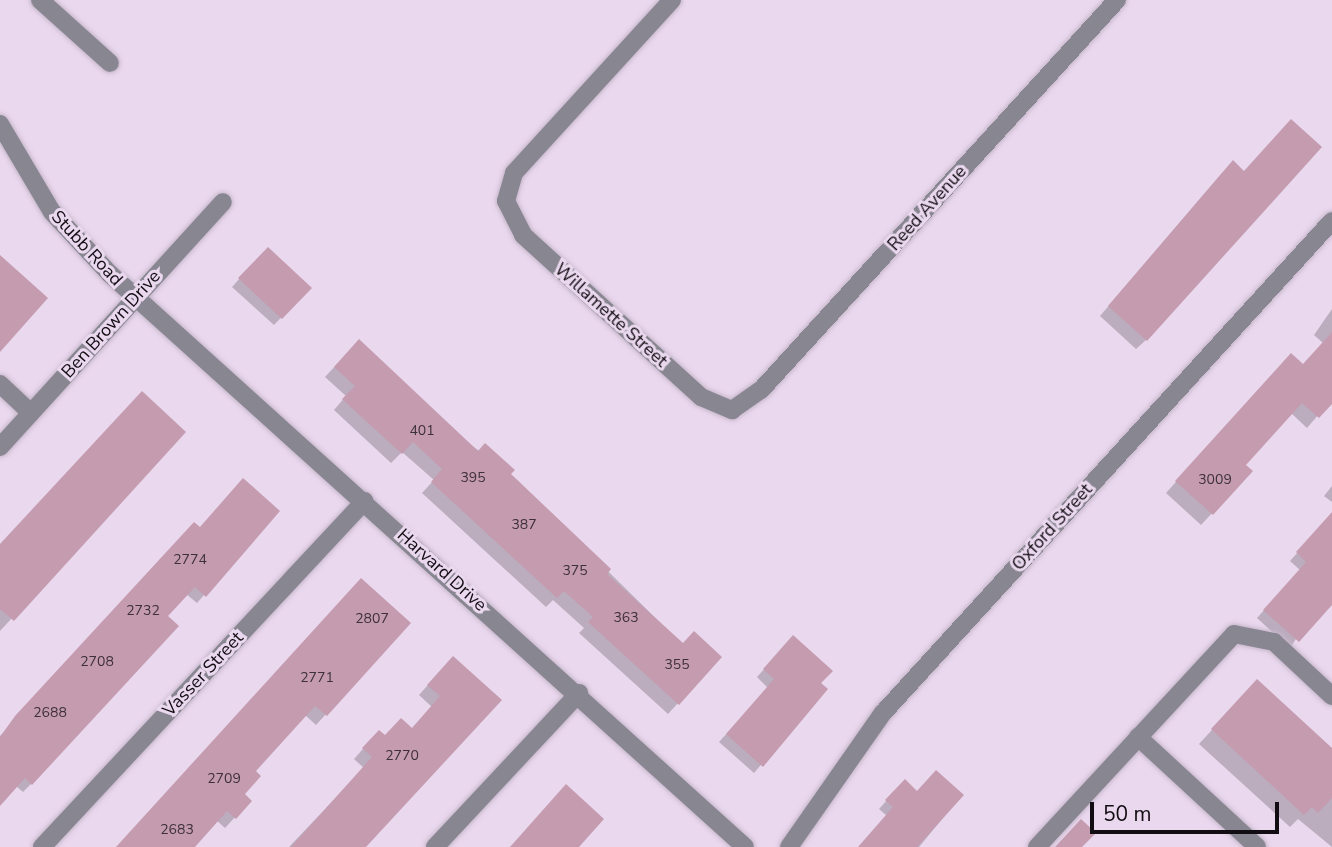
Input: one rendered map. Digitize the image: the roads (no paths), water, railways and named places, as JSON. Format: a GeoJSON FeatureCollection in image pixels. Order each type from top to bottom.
{"type":"FeatureCollection","features":[{"type":"Feature","properties":{"kind":"street"},"geometry":{"type":"LineString","coordinates":[[40,0],[110,63]]}},
{"type":"Feature","properties":{"kind":"street","name":"Willamette Street"},"geometry":{"type":"LineString","coordinates":[[672,0],[514,173],[506,201],[533,244],[701,397],[732,410]]}},
{"type":"Feature","properties":{"kind":"street","name":"Reed Avenue"},"geometry":{"type":"LineString","coordinates":[[732,410],[761,390],[1117,0]]}},
{"type":"Feature","properties":{"kind":"street","name":"Stubb Road"},"geometry":{"type":"LineString","coordinates":[[0,124],[52,212],[134,297]]}},
{"type":"Feature","properties":{"kind":"street","name":"Ben Brown Drive"},"geometry":{"type":"LineString","coordinates":[[0,447],[222,202]]}},
{"type":"Feature","properties":{"kind":"street","name":"Oxford Street"},"geometry":{"type":"LineString","coordinates":[[789,847],[883,713],[1332,221]]}},
{"type":"Feature","properties":{"kind":"street","name":"Harvard Drive"},"geometry":{"type":"LineString","coordinates":[[134,297],[579,693],[746,847]]}},
{"type":"Feature","properties":{"kind":"street"},"geometry":{"type":"LineString","coordinates":[[0,384],[31,413]]}},
{"type":"Feature","properties":{"kind":"street","name":"Vasser Street"},"geometry":{"type":"LineString","coordinates":[[42,847],[365,501]]}},
{"type":"Feature","properties":{"kind":"street"},"geometry":{"type":"LineString","coordinates":[[1037,847],[1234,634],[1274,642],[1332,696]]}},
{"type":"Feature","properties":{"kind":"street"},"geometry":{"type":"LineString","coordinates":[[435,847],[579,693]]}},
{"type":"Feature","properties":{"kind":"street"},"geometry":{"type":"LineString","coordinates":[[1138,737],[1257,847]]}}]}
